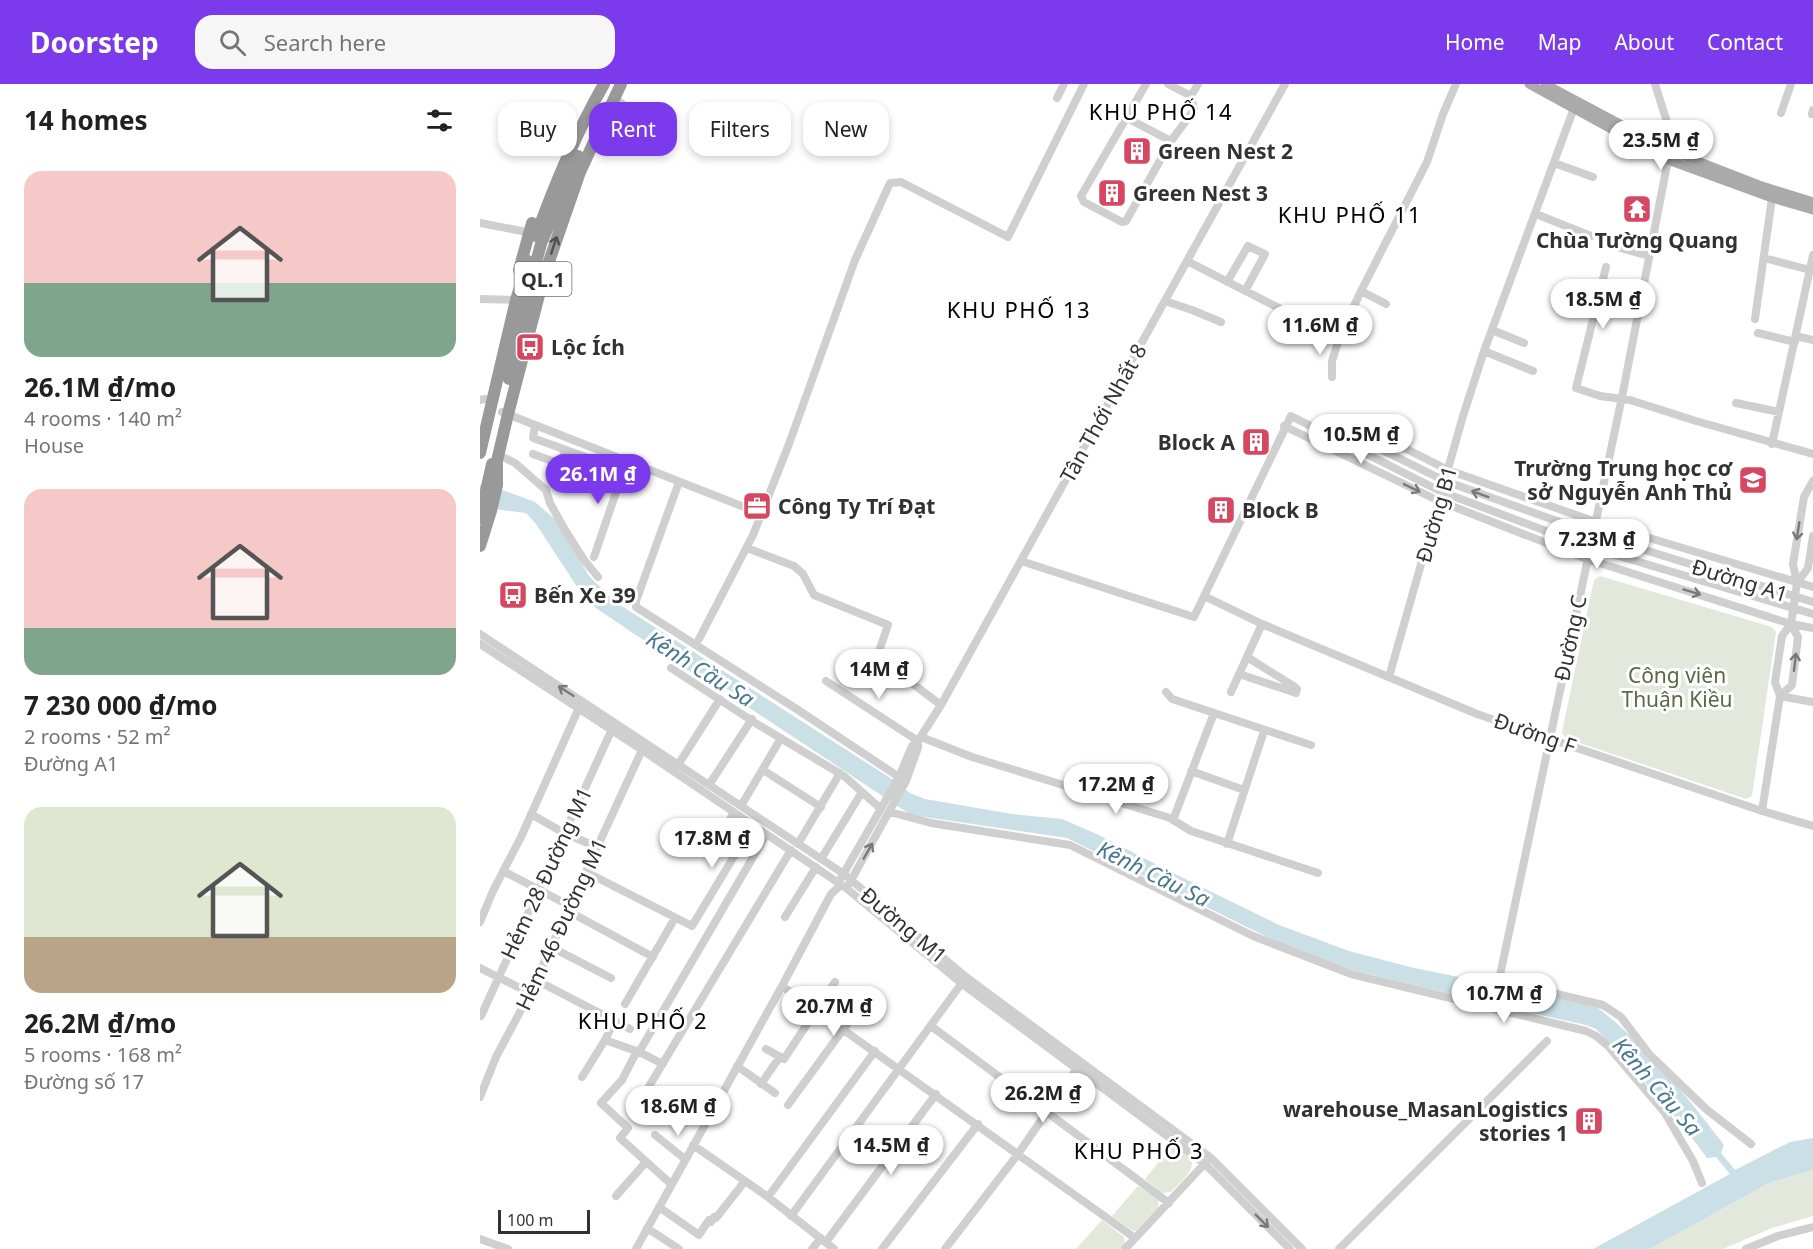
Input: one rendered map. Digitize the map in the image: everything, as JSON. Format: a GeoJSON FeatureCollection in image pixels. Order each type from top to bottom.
{"type":"FeatureCollection","features":[{"type":"Feature","properties":{"kind":"highway","name":"QL.1"},"geometry":{"type":"LineString","coordinates":[[480,426],[483,400],[533,234],[566,139],[598,84]]}},
{"type":"Feature","properties":{"kind":"highway","name":"QL.1"},"geometry":{"type":"LineString","coordinates":[[533,234],[581,124],[604,84]]}},
{"type":"Feature","properties":{"kind":"highway","name":"QL.1"},"geometry":{"type":"LineString","coordinates":[[480,546],[491,511],[496,454],[539,274],[542,244],[588,134],[614,84]]}},
{"type":"Feature","properties":{"kind":"highway","name":"QL.1"},"geometry":{"type":"LineString","coordinates":[[539,274],[580,172],[621,84]]}},
{"type":"Feature","properties":{"kind":"highway","name":"QL.1"},"geometry":{"type":"LineString","coordinates":[[480,453],[513,300]]}},
{"type":"Feature","properties":{"kind":"highway","name":"QL.1"},"geometry":{"type":"LineString","coordinates":[[480,518],[493,482]]}},
{"type":"Feature","properties":{"kind":"main road"},"geometry":{"type":"LineString","coordinates":[[1529,84],[1668,155],[1772,198],[1813,210]]}},
{"type":"Feature","properties":{"kind":"main road"},"geometry":{"type":"LineString","coordinates":[[1545,84],[1668,155],[1813,202]]}},
{"type":"Feature","properties":{"kind":"street"},"geometry":{"type":"LineString","coordinates":[[1058,98],[1064,84]]}},
{"type":"Feature","properties":{"kind":"street"},"geometry":{"type":"LineString","coordinates":[[699,639],[747,548],[762,514],[855,260],[890,183],[901,182],[1008,237],[1084,84]]}},
{"type":"Feature","properties":{"kind":"street"},"geometry":{"type":"LineString","coordinates":[[1146,84],[1081,196],[1084,202],[1120,221],[1126,221],[1171,141],[1194,110],[1191,96],[1198,84]]}},
{"type":"Feature","properties":{"kind":"street"},"geometry":{"type":"LineString","coordinates":[[1168,84],[1191,96]]}},
{"type":"Feature","properties":{"kind":"street","name":"Tân Thới Nhất 8"},"geometry":{"type":"LineString","coordinates":[[903,779],[912,746],[920,739],[941,705],[1285,84]]}},
{"type":"Feature","properties":{"kind":"street"},"geometry":{"type":"LineString","coordinates":[[1332,377],[1332,362],[1339,339],[1427,162],[1456,84]]}},
{"type":"Feature","properties":{"kind":"street","name":"Đường C"},"geometry":{"type":"LineString","coordinates":[[1655,84],[1666,119],[1668,155],[1622,397],[1499,980],[1603,1005],[1621,1017],[1649,1053],[1706,1109],[1751,1144]]}},
{"type":"Feature","properties":{"kind":"street"},"geometry":{"type":"LineString","coordinates":[[1781,113],[1791,84]]}},
{"type":"Feature","properties":{"kind":"street"},"geometry":{"type":"LineString","coordinates":[[614,98],[620,102]]}},
{"type":"Feature","properties":{"kind":"street","name":"Đường B1"},"geometry":{"type":"LineString","coordinates":[[1389,677],[1484,351],[1574,108]]}},
{"type":"Feature","properties":{"kind":"street"},"geometry":{"type":"LineString","coordinates":[[1127,118],[1171,141]]}},
{"type":"Feature","properties":{"kind":"street"},"geometry":{"type":"LineString","coordinates":[[1554,163],[1593,177]]}},
{"type":"Feature","properties":{"kind":"street"},"geometry":{"type":"LineString","coordinates":[[1755,319],[1772,198]]}},
{"type":"Feature","properties":{"kind":"street"},"geometry":{"type":"LineString","coordinates":[[1536,214],[1591,236]]}},
{"type":"Feature","properties":{"kind":"street"},"geometry":{"type":"LineString","coordinates":[[480,223],[533,234]]}},
{"type":"Feature","properties":{"kind":"street"},"geometry":{"type":"LineString","coordinates":[[1610,245],[1649,256]]}},
{"type":"Feature","properties":{"kind":"street"},"geometry":{"type":"LineString","coordinates":[[1227,282],[1248,246],[1264,252],[1245,291]]}},
{"type":"Feature","properties":{"kind":"street"},"geometry":{"type":"LineString","coordinates":[[1772,444],[1813,255]]}},
{"type":"Feature","properties":{"kind":"street"},"geometry":{"type":"LineString","coordinates":[[1764,258],[1810,270]]}},
{"type":"Feature","properties":{"kind":"street"},"geometry":{"type":"LineString","coordinates":[[1187,261],[1339,339]]}},
{"type":"Feature","properties":{"kind":"street"},"geometry":{"type":"LineString","coordinates":[[1606,267],[1576,388],[1600,396],[1622,397],[1772,444],[1813,454]]}},
{"type":"Feature","properties":{"kind":"street"},"geometry":{"type":"LineString","coordinates":[[1361,291],[1386,304]]}},
{"type":"Feature","properties":{"kind":"street"},"geometry":{"type":"LineString","coordinates":[[480,299],[513,300]]}},
{"type":"Feature","properties":{"kind":"street"},"geometry":{"type":"LineString","coordinates":[[1165,301],[1221,322]]}},
{"type":"Feature","properties":{"kind":"street"},"geometry":{"type":"LineString","coordinates":[[1492,330],[1524,343]]}},
{"type":"Feature","properties":{"kind":"street"},"geometry":{"type":"LineString","coordinates":[[1758,333],[1813,340]]}},
{"type":"Feature","properties":{"kind":"street"},"geometry":{"type":"LineString","coordinates":[[1484,351],[1533,371]]}},
{"type":"Feature","properties":{"kind":"street"},"geometry":{"type":"LineString","coordinates":[[1736,403],[1779,412]]}},
{"type":"Feature","properties":{"kind":"street"},"geometry":{"type":"LineString","coordinates":[[505,413],[762,514]]}},
{"type":"Feature","properties":{"kind":"street","name":"Đường A1"},"geometry":{"type":"LineString","coordinates":[[1813,615],[1589,547],[1442,492],[1291,416],[1284,426],[1439,501],[1587,559],[1791,624],[1813,628]]}},
{"type":"Feature","properties":{"kind":"street"},"geometry":{"type":"LineString","coordinates":[[535,425],[533,438],[591,459]]}},
{"type":"Feature","properties":{"kind":"street"},"geometry":{"type":"LineString","coordinates":[[1021,561],[1194,617],[1284,426]]}},
{"type":"Feature","properties":{"kind":"street","name":"Đường A1"},"geometry":{"type":"LineString","coordinates":[[1369,430],[1448,471],[1596,522],[1813,587]]}},
{"type":"Feature","properties":{"kind":"street","name":"Đường A1"},"geometry":{"type":"LineString","coordinates":[[1364,441],[1445,481],[1593,534],[1813,602]]}},
{"type":"Feature","properties":{"kind":"street"},"geometry":{"type":"LineString","coordinates":[[532,454],[560,464],[565,450]]}},
{"type":"Feature","properties":{"kind":"street"},"geometry":{"type":"LineString","coordinates":[[496,454],[515,463],[546,490],[550,503],[565,530],[598,578]]}},
{"type":"Feature","properties":{"kind":"street"},"geometry":{"type":"LineString","coordinates":[[594,557],[627,460]]}},
{"type":"Feature","properties":{"kind":"street"},"geometry":{"type":"LineString","coordinates":[[1762,811],[1780,696],[1775,682],[1782,636],[1791,624],[1797,583],[1793,564],[1804,497],[1813,481]]}},
{"type":"Feature","properties":{"kind":"street"},"geometry":{"type":"LineString","coordinates":[[679,482],[636,601],[636,607],[903,779]]}},
{"type":"Feature","properties":{"kind":"street"},"geometry":{"type":"LineString","coordinates":[[1797,583],[1808,568],[1813,536]]}},
{"type":"Feature","properties":{"kind":"street"},"geometry":{"type":"LineString","coordinates":[[747,548],[794,566],[803,574],[814,595],[888,625],[877,657],[941,705]]}},
{"type":"Feature","properties":{"kind":"street","name":"Đường F"},"geometry":{"type":"LineString","coordinates":[[1204,596],[1262,624],[1477,714],[1762,811],[1813,826]]}},
{"type":"Feature","properties":{"kind":"street"},"geometry":{"type":"LineString","coordinates":[[1231,692],[1262,624]]}},
{"type":"Feature","properties":{"kind":"street"},"geometry":{"type":"LineString","coordinates":[[1780,696],[1792,685],[1798,637],[1791,624]]}},
{"type":"Feature","properties":{"kind":"street","name":"Đường M1"},"geometry":{"type":"LineString","coordinates":[[480,634],[613,727],[642,750],[841,885],[964,980],[1208,1161],[1302,1249]]}},
{"type":"Feature","properties":{"kind":"street","name":"Đường M1"},"geometry":{"type":"LineString","coordinates":[[480,644],[578,710],[613,727],[678,765],[852,880],[964,980]]}},
{"type":"Feature","properties":{"kind":"street"},"geometry":{"type":"LineString","coordinates":[[1239,674],[1296,693],[1295,687],[1247,657]]}},
{"type":"Feature","properties":{"kind":"street"},"geometry":{"type":"LineString","coordinates":[[672,668],[840,773],[881,808]]}},
{"type":"Feature","properties":{"kind":"street"},"geometry":{"type":"LineString","coordinates":[[826,681],[920,739],[1173,820],[1191,831],[1318,873]]}},
{"type":"Feature","properties":{"kind":"street"},"geometry":{"type":"LineString","coordinates":[[1167,692],[1172,699],[1311,745]]}},
{"type":"Feature","properties":{"kind":"street"},"geometry":{"type":"LineString","coordinates":[[1780,696],[1813,702]]}},
{"type":"Feature","properties":{"kind":"street"},"geometry":{"type":"LineString","coordinates":[[678,765],[720,699]]}},
{"type":"Feature","properties":{"kind":"street"},"geometry":{"type":"LineString","coordinates":[[480,922],[578,710]]}},
{"type":"Feature","properties":{"kind":"street"},"geometry":{"type":"LineString","coordinates":[[1173,820],[1214,713]]}},
{"type":"Feature","properties":{"kind":"street"},"geometry":{"type":"LineString","coordinates":[[709,785],[752,719]]}},
{"type":"Feature","properties":{"kind":"street","name":"Hẻm 28 Đường M1"},"geometry":{"type":"LineString","coordinates":[[481,1016],[613,727]]}},
{"type":"Feature","properties":{"kind":"street"},"geometry":{"type":"LineString","coordinates":[[1227,843],[1264,731]]}},
{"type":"Feature","properties":{"kind":"street"},"geometry":{"type":"LineString","coordinates":[[741,806],[781,738]]}},
{"type":"Feature","properties":{"kind":"street","name":"Hẻm 46 Đường M1"},"geometry":{"type":"LineString","coordinates":[[480,1097],[496,1057],[530,993],[642,750]]}},
{"type":"Feature","properties":{"kind":"street"},"geometry":{"type":"LineString","coordinates":[[763,770],[821,807]]}},
{"type":"Feature","properties":{"kind":"street"},"geometry":{"type":"LineString","coordinates":[[1191,771],[1244,790]]}},
{"type":"Feature","properties":{"kind":"street"},"geometry":{"type":"LineString","coordinates":[[798,844],[840,773]]}},
{"type":"Feature","properties":{"kind":"street"},"geometry":{"type":"LineString","coordinates":[[841,885],[843,874],[881,808],[903,779]]}},
{"type":"Feature","properties":{"kind":"street"},"geometry":{"type":"LineString","coordinates":[[636,1249],[831,894],[841,885],[852,880],[890,812],[903,779]]}},
{"type":"Feature","properties":{"kind":"street"},"geometry":{"type":"LineString","coordinates":[[821,859],[862,792]]}},
{"type":"Feature","properties":{"kind":"street"},"geometry":{"type":"LineString","coordinates":[[723,832],[734,812]]}},
{"type":"Feature","properties":{"kind":"street"},"geometry":{"type":"LineString","coordinates":[[890,812],[931,823],[1070,844],[1253,936],[1351,974],[1586,1031],[1608,1046],[1665,1113],[1693,1161],[1702,1183]]}},
{"type":"Feature","properties":{"kind":"street"},"geometry":{"type":"LineString","coordinates":[[531,814],[564,833],[597,847]]}},
{"type":"Feature","properties":{"kind":"street"},"geometry":{"type":"LineString","coordinates":[[586,872],[692,926],[753,825]]}},
{"type":"Feature","properties":{"kind":"street"},"geometry":{"type":"LineString","coordinates":[[671,1184],[620,1138],[628,1128],[600,1103],[622,1080],[766,834]]}},
{"type":"Feature","properties":{"kind":"street"},"geometry":{"type":"LineString","coordinates":[[639,1103],[791,850]]}},
{"type":"Feature","properties":{"kind":"street"},"geometry":{"type":"LineString","coordinates":[[784,917],[816,867]]}},
{"type":"Feature","properties":{"kind":"street"},"geometry":{"type":"LineString","coordinates":[[503,871],[653,957]]}},
{"type":"Feature","properties":{"kind":"street"},"geometry":{"type":"LineString","coordinates":[[625,1004],[675,918]]}},
{"type":"Feature","properties":{"kind":"street"},"geometry":{"type":"LineString","coordinates":[[551,947],[611,978]]}},
{"type":"Feature","properties":{"kind":"street"},"geometry":{"type":"LineString","coordinates":[[480,968],[530,993]]}},
{"type":"Feature","properties":{"kind":"street"},"geometry":{"type":"LineString","coordinates":[[536,980],[630,1029]]}},
{"type":"Feature","properties":{"kind":"street"},"geometry":{"type":"LineString","coordinates":[[791,1216],[964,980]]}},
{"type":"Feature","properties":{"kind":"street"},"geometry":{"type":"LineString","coordinates":[[766,1049],[784,1059],[835,982]]}},
{"type":"Feature","properties":{"kind":"street"},"geometry":{"type":"LineString","coordinates":[[782,986],[1135,1238]]}},
{"type":"Feature","properties":{"kind":"street"},"geometry":{"type":"LineString","coordinates":[[788,1105],[866,998]]}},
{"type":"Feature","properties":{"kind":"street"},"geometry":{"type":"LineString","coordinates":[[931,1026],[1169,1203]]}},
{"type":"Feature","properties":{"kind":"street"},"geometry":{"type":"LineString","coordinates":[[582,1077],[610,1030]]}},
{"type":"Feature","properties":{"kind":"street"},"geometry":{"type":"LineString","coordinates":[[605,1040],[638,1051],[663,1064]]}},
{"type":"Feature","properties":{"kind":"street"},"geometry":{"type":"LineString","coordinates":[[1340,1249],[1547,1041]]}},
{"type":"Feature","properties":{"kind":"street"},"geometry":{"type":"LineString","coordinates":[[768,1197],[875,1051]]}},
{"type":"Feature","properties":{"kind":"street"},"geometry":{"type":"LineString","coordinates":[[761,1084],[779,1058]]}},
{"type":"Feature","properties":{"kind":"street"},"geometry":{"type":"LineString","coordinates":[[945,1249],[1018,1154],[1079,1065]]}},
{"type":"Feature","properties":{"kind":"street"},"geometry":{"type":"LineString","coordinates":[[737,1066],[775,1093]]}},
{"type":"Feature","properties":{"kind":"street"},"geometry":{"type":"LineString","coordinates":[[812,1249],[823,1240],[936,1094]]}},
{"type":"Feature","properties":{"kind":"street"},"geometry":{"type":"LineString","coordinates":[[882,1249],[978,1125]]}},
{"type":"Feature","properties":{"kind":"street"},"geometry":{"type":"LineString","coordinates":[[655,1135],[685,1159]]}},
{"type":"Feature","properties":{"kind":"street"},"geometry":{"type":"LineString","coordinates":[[693,1145],[768,1197],[834,1249]]}},
{"type":"Feature","properties":{"kind":"street"},"geometry":{"type":"LineString","coordinates":[[615,1196],[646,1161]]}},
{"type":"Feature","properties":{"kind":"street"},"geometry":{"type":"LineString","coordinates":[[1125,1249],[1208,1161]]}},
{"type":"Feature","properties":{"kind":"street","name":"Đường M1"},"geometry":{"type":"LineString","coordinates":[[1208,1161],[1290,1249]]}},
{"type":"Feature","properties":{"kind":"street"},"geometry":{"type":"LineString","coordinates":[[659,1207],[699,1235],[709,1220],[711,1222],[714,1217],[716,1218],[745,1181]]}},
{"type":"Feature","properties":{"kind":"street"},"geometry":{"type":"LineString","coordinates":[[1746,1249],[1778,1236],[1813,1227]]}},
{"type":"Feature","properties":{"kind":"street"},"geometry":{"type":"LineString","coordinates":[[647,1228],[679,1249]]}},
{"type":"Feature","properties":{"kind":"street"},"geometry":{"type":"LineString","coordinates":[[480,1239],[508,1249]]}},
{"type":"Feature","properties":{"kind":"green space","name":"Công viên Thuận Kiều"},"geometry":{"type":"Polygon","coordinates":[[[1600,576],[1772,627],[1776,632],[1752,796],[1746,799],[1565,738],[1562,732],[1594,580],[1600,576]]]}},
{"type":"Feature","properties":{"kind":"green space"},"geometry":{"type":"Polygon","coordinates":[[[1173,1144],[1192,1159],[1191,1169],[1171,1192],[1162,1193],[1145,1179],[1173,1144]]]}},
{"type":"Feature","properties":{"kind":"green space"},"geometry":{"type":"Polygon","coordinates":[[[1813,1170],[1813,1216],[1772,1228],[1723,1249],[1650,1249],[1769,1183],[1813,1170]]]}},
{"type":"Feature","properties":{"kind":"green space"},"geometry":{"type":"Polygon","coordinates":[[[1138,1186],[1159,1199],[1158,1208],[1136,1231],[1133,1231],[1112,1216],[1138,1186]]]}},
{"type":"Feature","properties":{"kind":"green space"},"geometry":{"type":"Polygon","coordinates":[[[1102,1220],[1124,1237],[1125,1244],[1120,1249],[1076,1249],[1102,1220]]]}},
{"type":"Feature","properties":{"kind":"water","name":"Kênh Cầu Sa"},"geometry":{"type":"Polygon","coordinates":[[[480,485],[500,489],[535,502],[556,520],[589,576],[614,601],[895,781],[910,793],[925,799],[1012,814],[1062,819],[1099,835],[1279,925],[1349,951],[1410,967],[1594,1005],[1648,1053],[1680,1089],[1724,1145],[1721,1153],[1735,1170],[1790,1142],[1813,1138],[1813,1170],[1769,1183],[1650,1249],[1593,1249],[1730,1174],[1716,1157],[1707,1158],[1668,1108],[1596,1029],[1349,969],[1285,946],[1067,838],[911,815],[745,705],[731,692],[713,687],[587,602],[536,524],[526,513],[480,507],[480,485]]]}},
{"type":"Feature","properties":{"kind":"place","name":"Green Nest 2"},"geometry":{"type":"Point","coordinates":[1137,151]}},
{"type":"Feature","properties":{"kind":"place","name":"Green Nest 3"},"geometry":{"type":"Point","coordinates":[1112,193]}},
{"type":"Feature","properties":{"kind":"place","name":"Chùa Tường Quang"},"geometry":{"type":"Point","coordinates":[1637,209]}},
{"type":"Feature","properties":{"kind":"place","name":"Lộc Ích"},"geometry":{"type":"Point","coordinates":[530,347]}},
{"type":"Feature","properties":{"kind":"place","name":"Block A"},"geometry":{"type":"Point","coordinates":[1256,442]}},
{"type":"Feature","properties":{"kind":"place","name":"Trường Trung học cơ sở Nguyễn Anh Thủ"},"geometry":{"type":"Point","coordinates":[1753,480]}},
{"type":"Feature","properties":{"kind":"place","name":"Công Ty Trí Đạt"},"geometry":{"type":"Point","coordinates":[757,506]}},
{"type":"Feature","properties":{"kind":"place","name":"Block B"},"geometry":{"type":"Point","coordinates":[1221,510]}},
{"type":"Feature","properties":{"kind":"place","name":"Bến Xe 39"},"geometry":{"type":"Point","coordinates":[513,595]}},
{"type":"Feature","properties":{"kind":"place","name":"warehouse_MasanLogistics stories 1"},"geometry":{"type":"Point","coordinates":[1589,1121]}},
{"type":"Feature","properties":{"kind":"district","name":"KHU PHỐ 14"},"geometry":{"type":"Point","coordinates":[1161,111]}},
{"type":"Feature","properties":{"kind":"district","name":"KHU PHỐ 11"},"geometry":{"type":"Point","coordinates":[1350,214]}},
{"type":"Feature","properties":{"kind":"district","name":"KHU PHỐ 13"},"geometry":{"type":"Point","coordinates":[1019,309]}},
{"type":"Feature","properties":{"kind":"district","name":"KHU PHỐ 2"},"geometry":{"type":"Point","coordinates":[643,1020]}},
{"type":"Feature","properties":{"kind":"district","name":"KHU PHỐ 3"},"geometry":{"type":"Point","coordinates":[1139,1150]}}]}
